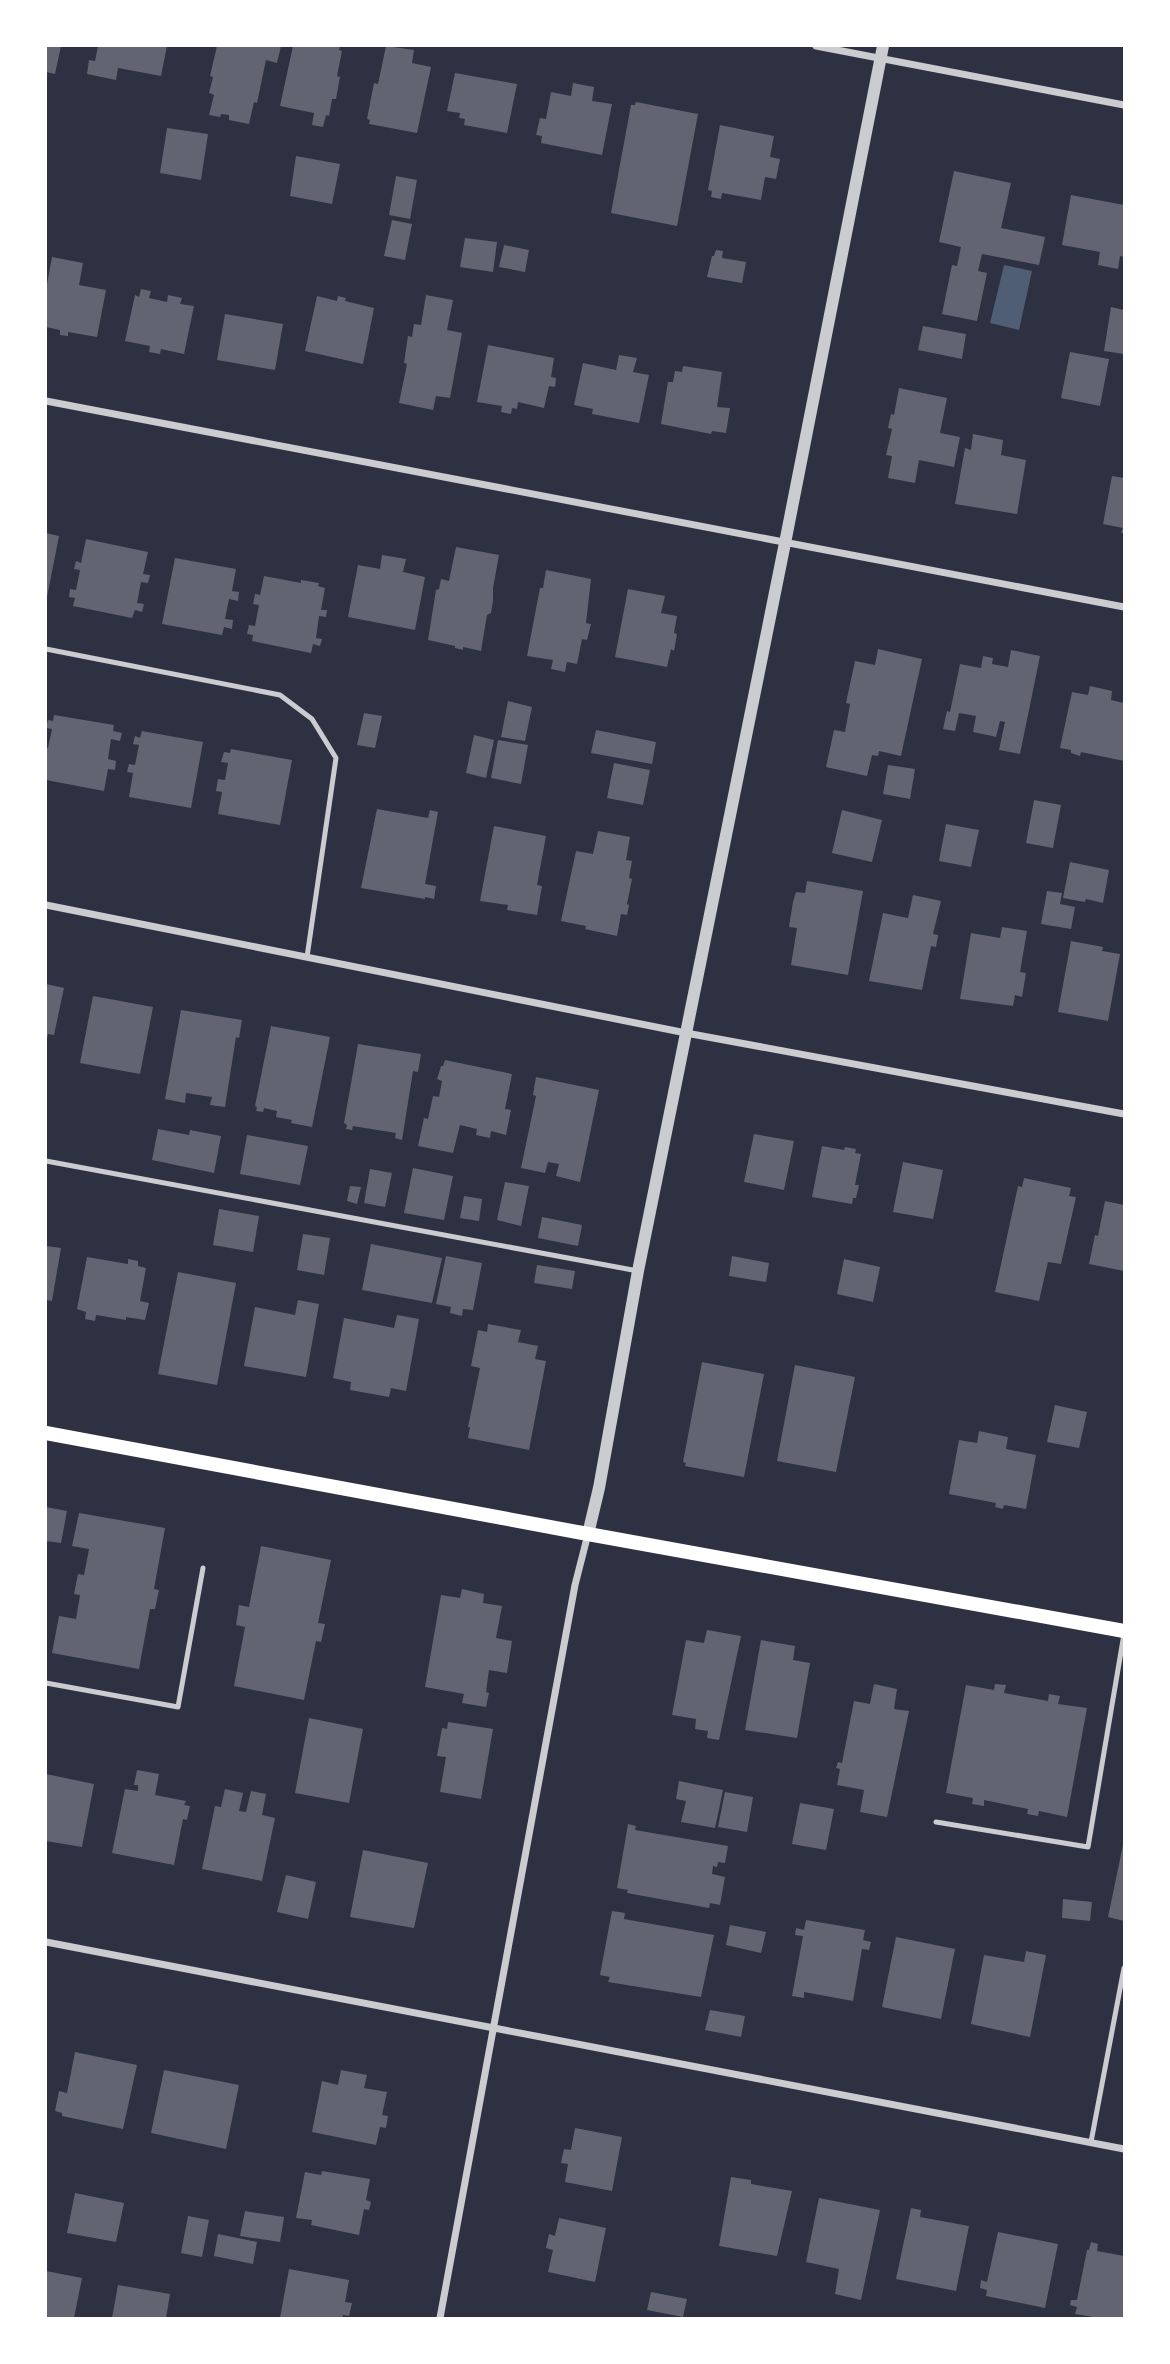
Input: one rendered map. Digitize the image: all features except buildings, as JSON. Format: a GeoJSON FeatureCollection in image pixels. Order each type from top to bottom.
{"type":"FeatureCollection","features":[{"type":"Feature","properties":{"kind":"main road"},"geometry":{"type":"LineString","coordinates":[[46,1433],[1125,1633]]}},
{"type":"Feature","properties":{"kind":"street"},"geometry":{"type":"LineString","coordinates":[[816,46],[882,52],[1125,105]]}},
{"type":"Feature","properties":{"kind":"street"},"geometry":{"type":"LineString","coordinates":[[440,2319],[575,1585],[599,1488],[638,1271],[786,543],[882,52]]}},
{"type":"Feature","properties":{"kind":"street"},"geometry":{"type":"LineString","coordinates":[[46,401],[1125,607]]}},
{"type":"Feature","properties":{"kind":"street"},"geometry":{"type":"LineString","coordinates":[[46,905],[686,1033],[1125,1114]]}},
{"type":"Feature","properties":{"kind":"street"},"geometry":{"type":"LineString","coordinates":[[46,1942],[1125,2149]]}},
{"type":"Feature","properties":{"kind":"lane"},"geometry":{"type":"LineString","coordinates":[[46,649],[280,695],[312,719],[336,758],[307,957]]}},
{"type":"Feature","properties":{"kind":"lane"},"geometry":{"type":"LineString","coordinates":[[46,1161],[638,1271]]}},
{"type":"Feature","properties":{"kind":"lane"},"geometry":{"type":"LineString","coordinates":[[46,1683],[178,1707],[203,1568]]}},
{"type":"Feature","properties":{"kind":"lane"},"geometry":{"type":"LineString","coordinates":[[936,1822],[1088,1847],[1125,1633]]}},
{"type":"Feature","properties":{"kind":"lane"},"geometry":{"type":"LineString","coordinates":[[1091,2142],[1125,1968]]}},
{"type":"Feature","properties":{"kind":"water"},"geometry":{"type":"Polygon","coordinates":[[[1004,265],[1032,271],[1019,330],[990,323],[1004,265]]]}}]}
